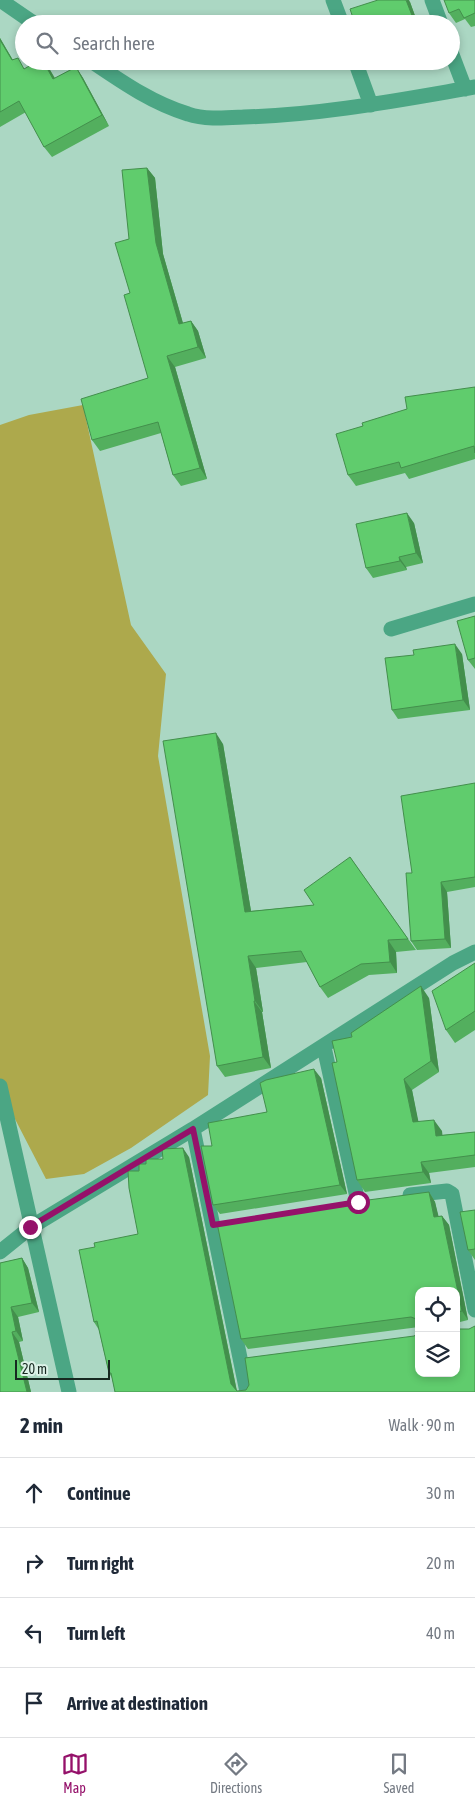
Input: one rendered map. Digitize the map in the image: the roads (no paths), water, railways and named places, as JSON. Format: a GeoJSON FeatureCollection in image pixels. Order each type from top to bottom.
{"type":"FeatureCollection","features":[{"type":"Feature","properties":{"kind":"street"},"geometry":{"type":"LineString","coordinates":[[0,0],[22,15]]}},
{"type":"Feature","properties":{"kind":"street"},"geometry":{"type":"LineString","coordinates":[[333,0],[339,15]]}},
{"type":"Feature","properties":{"kind":"street"},"geometry":{"type":"LineString","coordinates":[[432,0],[437,15]]}},
{"type":"Feature","properties":{"kind":"street"},"geometry":{"type":"LineString","coordinates":[[104,70],[136,91],[161,104],[189,115],[215,118],[277,116],[371,105],[470,88],[460,69]]}},
{"type":"Feature","properties":{"kind":"street"},"geometry":{"type":"LineString","coordinates":[[358,70],[371,105]]}},
{"type":"Feature","properties":{"kind":"street"},"geometry":{"type":"LineString","coordinates":[[391,629],[475,604]]}},
{"type":"Feature","properties":{"kind":"street"},"geometry":{"type":"LineString","coordinates":[[0,1252],[30,1227],[193,1129],[324,1047],[452,963],[475,952]]}},
{"type":"Feature","properties":{"kind":"street"},"geometry":{"type":"LineString","coordinates":[[324,1047],[363,1202],[339,1205]]}},
{"type":"Feature","properties":{"kind":"street"},"geometry":{"type":"LineString","coordinates":[[0,1086],[30,1227],[69,1392]]}},
{"type":"Feature","properties":{"kind":"street"},"geometry":{"type":"LineString","coordinates":[[193,1129],[218,1224],[245,1358],[247,1392]]}},
{"type":"Feature","properties":{"kind":"street"},"geometry":{"type":"LineString","coordinates":[[398,1197],[447,1191],[452,1194],[475,1310]]}}]}
